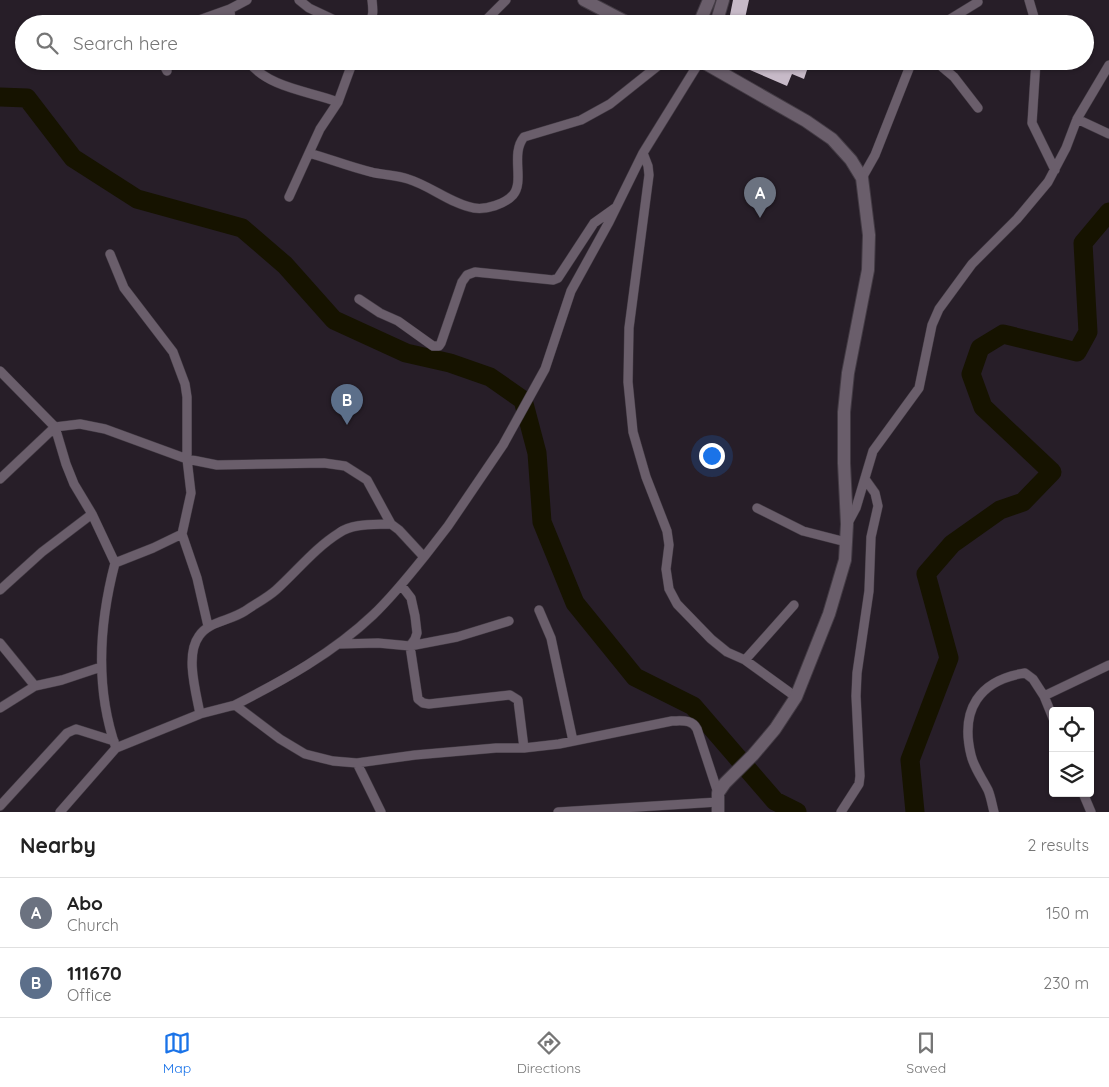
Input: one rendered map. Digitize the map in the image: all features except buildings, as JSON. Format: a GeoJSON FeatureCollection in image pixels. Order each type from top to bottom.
{"type":"FeatureCollection","features":[{"type":"Feature","properties":{"kind":"main road"},"geometry":{"type":"LineString","coordinates":[[703,15],[709,0]]}},
{"type":"Feature","properties":{"kind":"main road"},"geometry":{"type":"LineString","coordinates":[[719,15],[723,0]]}},
{"type":"Feature","properties":{"kind":"main road"},"geometry":{"type":"LineString","coordinates":[[588,1],[614,15]]}},
{"type":"Feature","properties":{"kind":"main road"},"geometry":{"type":"LineString","coordinates":[[716,70],[806,121],[832,139],[851,160],[862,178],[869,235],[868,261],[848,373],[844,412],[847,524],[845,560],[840,581],[796,697],[780,724],[754,755],[735,773],[718,802]]}},
{"type":"Feature","properties":{"kind":"street"},"geometry":{"type":"LineString","coordinates":[[213,15],[247,0]]}},
{"type":"Feature","properties":{"kind":"street"},"geometry":{"type":"LineString","coordinates":[[299,0],[309,8],[324,15]]}},
{"type":"Feature","properties":{"kind":"street"},"geometry":{"type":"LineString","coordinates":[[372,0],[372,15]]}},
{"type":"Feature","properties":{"kind":"street"},"geometry":{"type":"LineString","coordinates":[[491,15],[506,0]]}},
{"type":"Feature","properties":{"kind":"street"},"geometry":{"type":"LineString","coordinates":[[1029,0],[1033,15]]}},
{"type":"Feature","properties":{"kind":"street"},"geometry":{"type":"LineString","coordinates":[[957,15],[978,2]]}},
{"type":"Feature","properties":{"kind":"street"},"geometry":{"type":"LineString","coordinates":[[230,9],[230,15]]}},
{"type":"Feature","properties":{"kind":"street"},"geometry":{"type":"LineString","coordinates":[[847,524],[856,508],[873,451],[919,388],[932,325],[939,309],[972,264],[1017,219],[1055,170],[1077,119],[1109,65]]}},
{"type":"Feature","properties":{"kind":"street"},"geometry":{"type":"LineString","coordinates":[[255,70],[280,84],[338,102]]}},
{"type":"Feature","properties":{"kind":"street"},"geometry":{"type":"LineString","coordinates":[[289,197],[320,129],[338,102],[350,70]]}},
{"type":"Feature","properties":{"kind":"street"},"geometry":{"type":"LineString","coordinates":[[309,153],[370,171],[408,179],[462,205],[487,208],[512,196],[517,189],[518,144],[524,138],[581,120],[610,104],[653,70]]}},
{"type":"Feature","properties":{"kind":"street"},"geometry":{"type":"LineString","coordinates":[[60,812],[115,745],[200,714],[235,705],[302,669],[339,644],[373,615],[401,586],[448,526],[503,445],[545,369],[571,291],[643,153],[694,70]]}},
{"type":"Feature","properties":{"kind":"street"},"geometry":{"type":"LineString","coordinates":[[862,178],[875,155],[908,70]]}},
{"type":"Feature","properties":{"kind":"street"},"geometry":{"type":"LineString","coordinates":[[946,70],[954,77],[978,108]]}},
{"type":"Feature","properties":{"kind":"street"},"geometry":{"type":"LineString","coordinates":[[1035,70],[1032,123],[1055,170]]}},
{"type":"Feature","properties":{"kind":"street"},"geometry":{"type":"LineString","coordinates":[[1077,119],[1109,134]]}},
{"type":"Feature","properties":{"kind":"street"},"geometry":{"type":"LineString","coordinates":[[643,153],[649,175],[629,328],[628,382],[633,432],[646,477],[667,531],[670,544],[666,569],[669,589],[677,604],[711,639],[727,652],[745,660],[796,697]]}},
{"type":"Feature","properties":{"kind":"street"},"geometry":{"type":"LineString","coordinates":[[359,299],[380,313],[398,321],[433,346],[439,346],[462,282],[467,275],[475,272],[553,280],[558,278],[594,223],[617,206]]}},
{"type":"Feature","properties":{"kind":"street"},"geometry":{"type":"LineString","coordinates":[[110,254],[124,288],[173,352],[180,369],[187,397],[187,459],[191,493],[182,534],[197,578],[208,626]]}},
{"type":"Feature","properties":{"kind":"street"},"geometry":{"type":"LineString","coordinates":[[0,371],[55,428],[74,484],[92,514],[115,563],[108,590],[101,643],[101,667],[115,745]]}},
{"type":"Feature","properties":{"kind":"street"},"geometry":{"type":"LineString","coordinates":[[0,479],[55,428],[80,424],[105,429],[187,459],[218,465],[324,463],[345,466],[367,480],[391,524],[400,530],[424,557]]}},
{"type":"Feature","properties":{"kind":"street"},"geometry":{"type":"LineString","coordinates":[[841,812],[859,784],[860,776],[856,681],[869,591],[871,537],[878,506],[875,493],[865,479]]}},
{"type":"Feature","properties":{"kind":"street"},"geometry":{"type":"LineString","coordinates":[[757,508],[802,531],[846,542]]}},
{"type":"Feature","properties":{"kind":"street"},"geometry":{"type":"LineString","coordinates":[[0,590],[42,552],[92,514]]}},
{"type":"Feature","properties":{"kind":"street"},"geometry":{"type":"LineString","coordinates":[[200,714],[193,675],[192,653],[198,637],[208,626],[237,617],[274,592],[322,546],[340,532],[358,526],[391,524]]}},
{"type":"Feature","properties":{"kind":"street"},"geometry":{"type":"LineString","coordinates":[[115,563],[182,534]]}},
{"type":"Feature","properties":{"kind":"street"},"geometry":{"type":"LineString","coordinates":[[401,586],[412,598],[415,616],[417,633],[410,646],[418,699],[423,703],[510,695],[515,697],[518,700],[524,748]]}},
{"type":"Feature","properties":{"kind":"street"},"geometry":{"type":"LineString","coordinates":[[745,660],[794,605]]}},
{"type":"Feature","properties":{"kind":"street"},"geometry":{"type":"LineString","coordinates":[[539,610],[553,644],[573,741]]}},
{"type":"Feature","properties":{"kind":"street"},"geometry":{"type":"LineString","coordinates":[[339,644],[378,643],[410,646],[457,637],[509,621]]}},
{"type":"Feature","properties":{"kind":"street"},"geometry":{"type":"LineString","coordinates":[[0,643],[36,686]]}},
{"type":"Feature","properties":{"kind":"street"},"geometry":{"type":"LineString","coordinates":[[1044,696],[1109,665]]}},
{"type":"Feature","properties":{"kind":"street"},"geometry":{"type":"LineString","coordinates":[[0,708],[36,686],[62,680],[101,667]]}},
{"type":"Feature","properties":{"kind":"street"},"geometry":{"type":"LineString","coordinates":[[994,812],[988,791],[976,770],[968,740],[969,716],[977,698],[990,685],[1007,676],[1025,673],[1033,679],[1049,708]]}},
{"type":"Feature","properties":{"kind":"street"},"geometry":{"type":"LineString","coordinates":[[235,705],[280,739],[305,754],[333,761],[357,763],[416,755],[496,748],[524,748],[573,741],[672,721],[694,724],[718,802],[558,812]]}},
{"type":"Feature","properties":{"kind":"street"},"geometry":{"type":"LineString","coordinates":[[0,806],[67,733],[76,729],[115,745]]}},
{"type":"Feature","properties":{"kind":"street"},"geometry":{"type":"LineString","coordinates":[[357,763],[381,812]]}},
{"type":"Feature","properties":{"kind":"street"},"geometry":{"type":"LineString","coordinates":[[1085,797],[1091,812]]}},
{"type":"Feature","properties":{"kind":"waterway"},"geometry":{"type":"LineString","coordinates":[[0,97],[27,98],[73,158],[137,199],[242,228],[285,265],[334,320],[406,353],[450,363],[490,377],[523,400],[537,453],[542,522],[575,603],[635,677],[693,706],[775,801],[797,812]]}},
{"type":"Feature","properties":{"kind":"waterway"},"geometry":{"type":"LineString","coordinates":[[915,812],[910,760],[949,658],[926,574],[952,544],[1000,510],[1023,502],[1052,472],[983,407],[971,374],[980,348],[1003,334],[1077,352],[1088,332],[1083,243],[1109,212]]}},
{"type":"Feature","properties":{"kind":"place","name":"Abo"},"geometry":{"type":"Point","coordinates":[760,218]}},
{"type":"Feature","properties":{"kind":"place","name":"111670"},"geometry":{"type":"Point","coordinates":[347,425]}}]}
